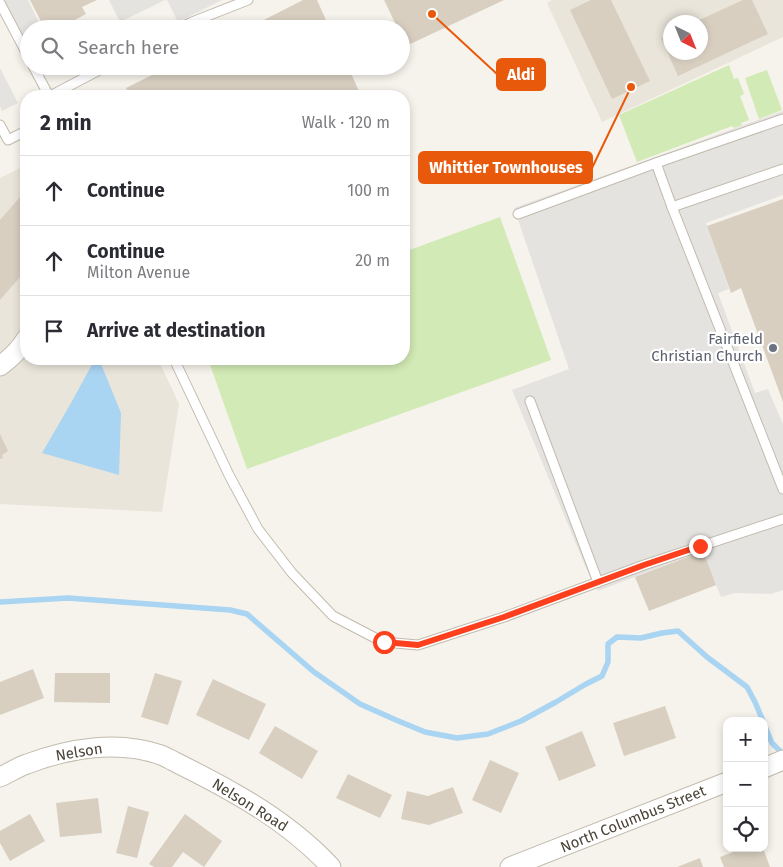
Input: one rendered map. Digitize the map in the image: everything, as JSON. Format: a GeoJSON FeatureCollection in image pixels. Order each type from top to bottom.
{"type":"FeatureCollection","features":[{"type":"Feature","properties":{"kind":"street"},"geometry":{"type":"LineString","coordinates":[[0,366],[20,348]]}},
{"type":"Feature","properties":{"kind":"street","name":"Nelson"},"geometry":{"type":"LineString","coordinates":[[0,777],[26,764],[73,750],[106,747],[133,749],[160,755]]}},
{"type":"Feature","properties":{"kind":"street","name":"Nelson Road"},"geometry":{"type":"LineString","coordinates":[[160,755],[210,779],[257,806],[302,838],[331,867]]}},
{"type":"Feature","properties":{"kind":"street","name":"North Columbus Street"},"geometry":{"type":"LineString","coordinates":[[510,867],[541,862],[723,784]]}},
{"type":"Feature","properties":{"kind":"lane"},"geometry":{"type":"LineString","coordinates":[[197,20],[248,0]]}},
{"type":"Feature","properties":{"kind":"lane"},"geometry":{"type":"LineString","coordinates":[[0,3],[20,41]]}},
{"type":"Feature","properties":{"kind":"lane"},"geometry":{"type":"LineString","coordinates":[[38,75],[47,90]]}},
{"type":"Feature","properties":{"kind":"lane"},"geometry":{"type":"LineString","coordinates":[[61,90],[90,75]]}},
{"type":"Feature","properties":{"kind":"lane"},"geometry":{"type":"LineString","coordinates":[[518,214],[783,119]]}},
{"type":"Feature","properties":{"kind":"lane"},"geometry":{"type":"LineString","coordinates":[[0,125],[8,140],[20,134]]}},
{"type":"Feature","properties":{"kind":"lane"},"geometry":{"type":"LineString","coordinates":[[656,163],[783,489]]}},
{"type":"Feature","properties":{"kind":"lane"},"geometry":{"type":"LineString","coordinates":[[672,207],[783,169]]}},
{"type":"Feature","properties":{"kind":"lane"},"geometry":{"type":"LineString","coordinates":[[177,365],[229,475],[258,529],[292,573],[333,616],[384,642],[418,645],[504,617],[644,565],[783,519]]}},
{"type":"Feature","properties":{"kind":"lane"},"geometry":{"type":"LineString","coordinates":[[530,401],[598,582]]}},
{"type":"Feature","properties":{"kind":"shaded area"},"geometry":{"type":"Polygon","coordinates":[[[3,0],[28,0],[38,20],[20,20],[20,34],[3,0]]]}},
{"type":"Feature","properties":{"kind":"shaded area"},"geometry":{"type":"Polygon","coordinates":[[[109,0],[165,0],[124,20],[119,20],[109,0]]]}},
{"type":"Feature","properties":{"kind":"shaded area"},"geometry":{"type":"Polygon","coordinates":[[[167,0],[222,0],[182,20],[177,20],[167,0]]]}},
{"type":"Feature","properties":{"kind":"shaded area"},"geometry":{"type":"Polygon","coordinates":[[[552,0],[783,0],[783,37],[602,122],[547,3],[552,0]]]}},
{"type":"Feature","properties":{"kind":"shaded area"},"geometry":{"type":"Polygon","coordinates":[[[0,68],[18,103],[2,111],[0,106],[0,68]]]}},
{"type":"Feature","properties":{"kind":"shaded area"},"geometry":{"type":"Polygon","coordinates":[[[783,111],[783,195],[706,223],[729,289],[718,293],[755,393],[768,389],[783,424],[783,590],[771,594],[735,593],[721,597],[702,551],[598,591],[586,568],[512,390],[569,369],[514,208],[783,111]]]}},
{"type":"Feature","properties":{"kind":"shaded area"},"geometry":{"type":"Polygon","coordinates":[[[20,168],[20,365],[161,365],[179,404],[162,512],[0,504],[0,178],[20,168]]]}},
{"type":"Feature","properties":{"kind":"green space"},"geometry":{"type":"Polygon","coordinates":[[[729,65],[734,79],[738,78],[744,94],[740,96],[749,120],[734,128],[732,126],[637,162],[619,115],[729,65]]]}},
{"type":"Feature","properties":{"kind":"green space"},"geometry":{"type":"Polygon","coordinates":[[[767,70],[782,110],[759,119],[745,78],[767,70]]]}},
{"type":"Feature","properties":{"kind":"green space"},"geometry":{"type":"Polygon","coordinates":[[[500,217],[551,360],[247,469],[210,365],[410,365],[410,250],[500,217]]]}},
{"type":"Feature","properties":{"kind":"water"},"geometry":{"type":"Polygon","coordinates":[[[92,365],[101,365],[121,413],[119,475],[42,453],[92,365]]]}},
{"type":"Feature","properties":{"kind":"building"},"geometry":{"type":"Polygon","coordinates":[[[30,0],[97,0],[82,7],[86,14],[75,20],[40,20],[30,0]]]}},
{"type":"Feature","properties":{"kind":"building"},"geometry":{"type":"Polygon","coordinates":[[[303,0],[317,0],[326,20],[264,20],[303,0]]]}},
{"type":"Feature","properties":{"kind":"building"},"geometry":{"type":"Polygon","coordinates":[[[384,0],[504,0],[410,44],[410,20],[394,20],[384,0]]]}},
{"type":"Feature","properties":{"kind":"building"},"geometry":{"type":"Polygon","coordinates":[[[591,0],[611,0],[650,81],[612,99],[570,10],[591,0]]]}},
{"type":"Feature","properties":{"kind":"building"},"geometry":{"type":"Polygon","coordinates":[[[743,0],[752,0],[768,34],[678,76],[671,60],[708,60],[708,16],[743,0]]]}},
{"type":"Feature","properties":{"kind":"building"},"geometry":{"type":"Polygon","coordinates":[[[152,75],[352,75],[358,90],[127,90],[126,88],[152,75]]]}},
{"type":"Feature","properties":{"kind":"building"},"geometry":{"type":"Polygon","coordinates":[[[20,197],[20,277],[0,300],[0,220],[20,197]]]}},
{"type":"Feature","properties":{"kind":"building","name":"Fairfield Christian Church"},"geometry":{"type":"Polygon","coordinates":[[[783,199],[783,402],[741,288],[731,293],[707,226],[783,199]]]}},
{"type":"Feature","properties":{"kind":"building"},"geometry":{"type":"Polygon","coordinates":[[[0,434],[8,451],[0,459],[0,434]]]}},
{"type":"Feature","properties":{"kind":"building"},"geometry":{"type":"Polygon","coordinates":[[[703,551],[716,585],[649,611],[635,577],[703,551]]]}},
{"type":"Feature","properties":{"kind":"building"},"geometry":{"type":"Polygon","coordinates":[[[33,669],[44,698],[0,715],[0,682],[33,669]]]}},
{"type":"Feature","properties":{"kind":"building"},"geometry":{"type":"Polygon","coordinates":[[[55,673],[110,673],[110,703],[54,702],[55,673]]]}},
{"type":"Feature","properties":{"kind":"building"},"geometry":{"type":"Polygon","coordinates":[[[155,673],[182,681],[168,725],[141,717],[155,673]]]}},
{"type":"Feature","properties":{"kind":"building"},"geometry":{"type":"Polygon","coordinates":[[[213,679],[266,704],[249,740],[196,715],[213,679]]]}},
{"type":"Feature","properties":{"kind":"building"},"geometry":{"type":"Polygon","coordinates":[[[665,706],[676,738],[624,756],[613,723],[665,706]]]}},
{"type":"Feature","properties":{"kind":"building"},"geometry":{"type":"Polygon","coordinates":[[[275,726],[318,751],[302,779],[259,753],[275,726]]]}},
{"type":"Feature","properties":{"kind":"building"},"geometry":{"type":"Polygon","coordinates":[[[582,731],[596,766],[559,781],[545,747],[582,731]]]}},
{"type":"Feature","properties":{"kind":"building"},"geometry":{"type":"Polygon","coordinates":[[[490,760],[519,773],[501,813],[472,800],[490,760]]]}},
{"type":"Feature","properties":{"kind":"building"},"geometry":{"type":"Polygon","coordinates":[[[348,774],[392,795],[380,818],[336,798],[348,774]]]}},
{"type":"Feature","properties":{"kind":"building"},"geometry":{"type":"Polygon","coordinates":[[[453,787],[463,813],[429,825],[401,819],[407,791],[428,796],[453,787]]]}},
{"type":"Feature","properties":{"kind":"building"},"geometry":{"type":"Polygon","coordinates":[[[98,798],[102,833],[60,837],[56,803],[98,798]]]}},
{"type":"Feature","properties":{"kind":"building"},"geometry":{"type":"Polygon","coordinates":[[[128,806],[149,812],[137,858],[116,853],[128,806]]]}},
{"type":"Feature","properties":{"kind":"building"},"geometry":{"type":"Polygon","coordinates":[[[30,814],[45,841],[10,861],[0,843],[0,831],[30,814]]]}},
{"type":"Feature","properties":{"kind":"building"},"geometry":{"type":"Polygon","coordinates":[[[185,814],[222,841],[204,867],[183,852],[172,867],[154,867],[149,864],[185,814]]]}},
{"type":"Feature","properties":{"kind":"building"},"geometry":{"type":"Polygon","coordinates":[[[733,852],[764,852],[770,867],[724,867],[720,857],[733,852]]]}},
{"type":"Feature","properties":{"kind":"building"},"geometry":{"type":"Polygon","coordinates":[[[700,858],[703,867],[677,867],[700,858]]]}},
{"type":"Feature","properties":{"kind":"waterway"},"geometry":{"type":"LineString","coordinates":[[0,602],[68,598],[230,610],[247,614],[314,672],[360,704],[425,732],[457,738],[488,734],[521,721],[602,676],[608,662],[608,644],[617,637],[641,638],[678,631],[707,657],[747,687],[761,717]]}},
{"type":"Feature","properties":{"kind":"waterway"},"geometry":{"type":"LineString","coordinates":[[768,734],[772,743],[783,754]]}},
{"type":"Feature","properties":{"kind":"place","name":"Aldi"},"geometry":{"type":"Point","coordinates":[432,14]}},
{"type":"Feature","properties":{"kind":"place","name":"Whittier Townhouses"},"geometry":{"type":"Point","coordinates":[631,87]}},
{"type":"Feature","properties":{"kind":"place","name":"Fairfield Christian Church"},"geometry":{"type":"Point","coordinates":[773,348]}},
{"type":"Feature","properties":{"kind":"route"},"geometry":{"type":"LineString","coordinates":[[384,642],[418,645],[504,617],[700,546]]}}]}
